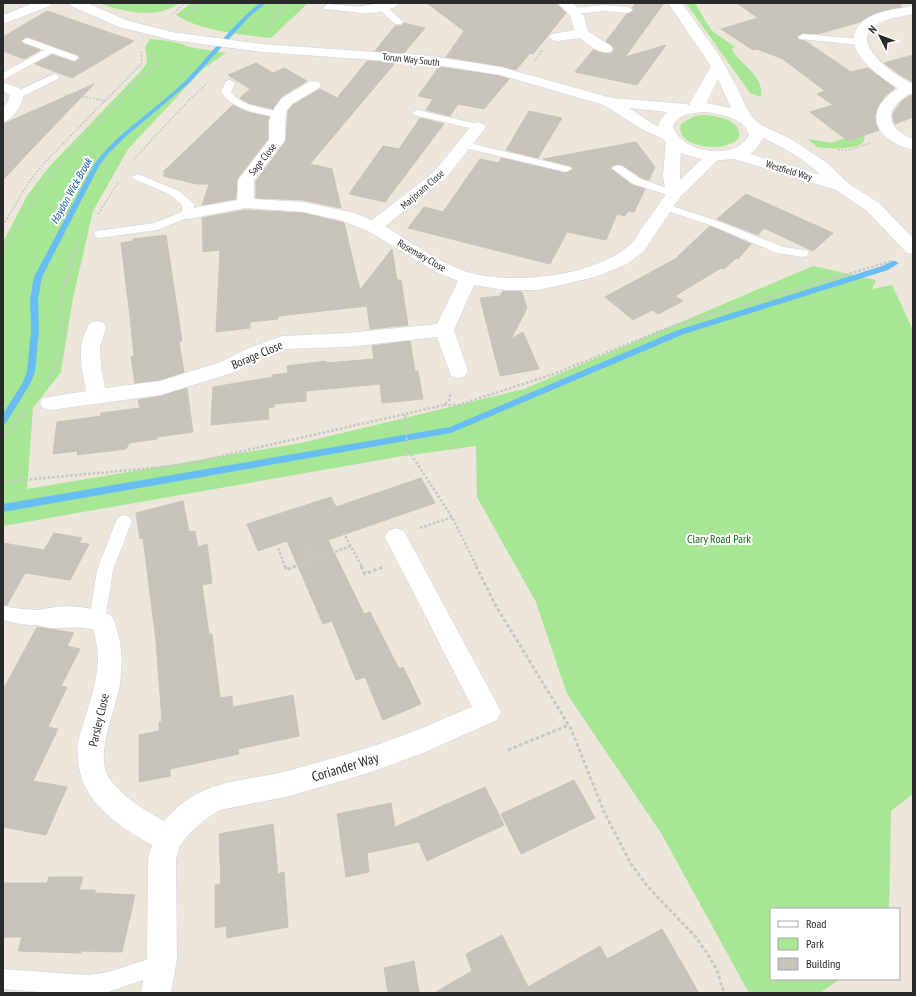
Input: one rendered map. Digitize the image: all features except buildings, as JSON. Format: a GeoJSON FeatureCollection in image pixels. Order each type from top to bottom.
{"type":"FeatureCollection","features":[{"type":"Feature","properties":{"kind":"street"},"geometry":{"type":"LineString","coordinates":[[3,20],[45,3]]}},
{"type":"Feature","properties":{"kind":"street","name":"Torun Way South"},"geometry":{"type":"LineString","coordinates":[[76,3],[124,24],[158,33],[233,44],[394,57],[466,65],[528,78],[609,102],[690,108]]}},
{"type":"Feature","properties":{"kind":"street"},"geometry":{"type":"LineString","coordinates":[[675,3],[704,42],[731,89],[737,105],[750,124]]}},
{"type":"Feature","properties":{"kind":"street"},"geometry":{"type":"LineString","coordinates":[[362,10],[387,5]]}},
{"type":"Feature","properties":{"kind":"street"},"geometry":{"type":"LineString","coordinates":[[882,6],[897,13]]}},
{"type":"Feature","properties":{"kind":"street"},"geometry":{"type":"LineString","coordinates":[[569,7],[580,18],[582,33]]}},
{"type":"Feature","properties":{"kind":"street"},"geometry":{"type":"LineString","coordinates":[[910,89],[889,77],[875,66],[865,52],[861,42],[862,32],[866,27],[884,17],[913,10]]}},
{"type":"Feature","properties":{"kind":"street","name":"Torun Way South"},"geometry":{"type":"LineString","coordinates":[[106,17],[158,21],[174,25],[213,41]]}},
{"type":"Feature","properties":{"kind":"street"},"geometry":{"type":"LineString","coordinates":[[557,37],[582,33],[606,49]]}},
{"type":"Feature","properties":{"kind":"street"},"geometry":{"type":"LineString","coordinates":[[670,201],[672,176],[670,139],[665,128],[667,121],[672,115],[690,108],[718,68]]}},
{"type":"Feature","properties":{"kind":"street"},"geometry":{"type":"LineString","coordinates":[[279,115],[280,110],[288,101],[314,85]]}},
{"type":"Feature","properties":{"kind":"street"},"geometry":{"type":"LineString","coordinates":[[3,86],[14,91],[17,96],[14,104],[3,117]]}},
{"type":"Feature","properties":{"kind":"street"},"geometry":{"type":"LineString","coordinates":[[910,89],[888,101],[883,113],[884,122],[893,135],[913,145]]}},
{"type":"Feature","properties":{"kind":"street","name":"Torun Way South"},"geometry":{"type":"LineString","coordinates":[[609,102],[670,139]]}},
{"type":"Feature","properties":{"kind":"street","name":"Westfield Way"},"geometry":{"type":"LineString","coordinates":[[690,108],[722,109],[734,113],[750,124],[804,154],[820,165],[843,187],[873,207],[913,249]]}},
{"type":"Feature","properties":{"kind":"street","name":"Sage Close"},"geometry":{"type":"LineString","coordinates":[[245,203],[246,180],[277,140],[277,121],[279,115]]}},
{"type":"Feature","properties":{"kind":"street","name":"Westfield Way"},"geometry":{"type":"LineString","coordinates":[[670,139],[689,151],[714,156],[734,154],[746,150],[756,138],[750,124]]}},
{"type":"Feature","properties":{"kind":"street","name":"Marjoram Close"},"geometry":{"type":"LineString","coordinates":[[374,227],[440,175],[478,127]]}},
{"type":"Feature","properties":{"kind":"street","name":"Westfield Way"},"geometry":{"type":"LineString","coordinates":[[734,154],[843,187]]}},
{"type":"Feature","properties":{"kind":"street","name":"Rosemary Close"},"geometry":{"type":"LineString","coordinates":[[188,214],[245,203],[282,204],[303,207],[345,216],[374,227],[442,268],[468,278],[504,284],[539,284],[589,273],[621,260],[638,247],[670,201],[714,156]]}},
{"type":"Feature","properties":{"kind":"street"},"geometry":{"type":"LineString","coordinates":[[458,371],[444,330],[468,278]]}},
{"type":"Feature","properties":{"kind":"street"},"geometry":{"type":"LineString","coordinates":[[97,327],[90,347],[91,367],[97,397]]}},
{"type":"Feature","properties":{"kind":"street","name":"Borage Close"},"geometry":{"type":"LineString","coordinates":[[50,403],[161,388],[228,367],[263,350],[282,343],[348,340],[444,330]]}},
{"type":"Feature","properties":{"kind":"street","name":"Coriander Way"},"geometry":{"type":"LineString","coordinates":[[156,993],[163,929],[162,859],[168,838],[177,827],[201,806],[216,798],[290,783],[371,759],[414,744],[488,712],[402,548]]}},
{"type":"Feature","properties":{"kind":"street"},"geometry":{"type":"LineString","coordinates":[[46,618],[83,617],[97,620]]}},
{"type":"Feature","properties":{"kind":"street","name":"Parsley Close"},"geometry":{"type":"LineString","coordinates":[[97,620],[102,623],[106,630],[110,656],[107,685],[91,745],[92,769],[99,787],[115,804],[138,822],[168,838]]}},
{"type":"Feature","properties":{"kind":"lane"},"geometry":{"type":"LineString","coordinates":[[387,5],[398,22]]}},
{"type":"Feature","properties":{"kind":"lane"},"geometry":{"type":"LineString","coordinates":[[328,7],[362,10]]}},
{"type":"Feature","properties":{"kind":"lane"},"geometry":{"type":"LineString","coordinates":[[569,7],[628,10]]}},
{"type":"Feature","properties":{"kind":"lane"},"geometry":{"type":"LineString","coordinates":[[803,37],[861,42]]}},
{"type":"Feature","properties":{"kind":"lane"},"geometry":{"type":"LineString","coordinates":[[27,41],[74,58]]}},
{"type":"Feature","properties":{"kind":"lane"},"geometry":{"type":"LineString","coordinates":[[3,77],[51,50]]}},
{"type":"Feature","properties":{"kind":"lane"},"geometry":{"type":"LineString","coordinates":[[17,96],[54,77]]}},
{"type":"Feature","properties":{"kind":"lane"},"geometry":{"type":"LineString","coordinates":[[230,83],[226,92],[231,98],[248,106],[279,115]]}},
{"type":"Feature","properties":{"kind":"lane"},"geometry":{"type":"LineString","coordinates":[[418,113],[478,127]]}},
{"type":"Feature","properties":{"kind":"lane"},"geometry":{"type":"LineString","coordinates":[[464,145],[566,170]]}},
{"type":"Feature","properties":{"kind":"lane"},"geometry":{"type":"LineString","coordinates":[[618,168],[635,182],[714,223],[781,250],[803,253]]}},
{"type":"Feature","properties":{"kind":"lane"},"geometry":{"type":"LineString","coordinates":[[100,234],[157,226],[188,214],[188,204],[178,195],[138,177]]}},
{"type":"Feature","properties":{"kind":"lane"},"geometry":{"type":"LineString","coordinates":[[97,620],[105,570],[124,521]]}},
{"type":"Feature","properties":{"kind":"lane"},"geometry":{"type":"LineString","coordinates":[[3,613],[14,616],[46,618]]}},
{"type":"Feature","properties":{"kind":"lane"},"geometry":{"type":"LineString","coordinates":[[3,979],[86,985],[109,982],[160,965]]}},
{"type":"Feature","properties":{"kind":"path"},"geometry":{"type":"LineString","coordinates":[[174,25],[202,3]]}},
{"type":"Feature","properties":{"kind":"path"},"geometry":{"type":"LineString","coordinates":[[3,225],[29,182],[45,162],[142,63],[140,45],[142,41],[158,33]]}},
{"type":"Feature","properties":{"kind":"path"},"geometry":{"type":"LineString","coordinates":[[3,252],[38,192],[59,164],[142,76],[160,64],[156,61],[151,51],[151,47],[158,33]]}},
{"type":"Feature","properties":{"kind":"path"},"geometry":{"type":"LineString","coordinates":[[804,154],[811,150],[850,150],[893,135]]}},
{"type":"Feature","properties":{"kind":"path"},"geometry":{"type":"LineString","coordinates":[[3,482],[182,465],[405,415],[407,413],[444,405],[458,405],[554,374],[675,325],[898,259]]}},
{"type":"Feature","properties":{"kind":"path"},"geometry":{"type":"LineString","coordinates":[[444,405],[448,403],[451,395],[448,381],[458,371]]}},
{"type":"Feature","properties":{"kind":"path"},"geometry":{"type":"LineString","coordinates":[[405,415],[407,448],[452,517],[496,606],[569,725],[605,814],[631,864],[648,888],[694,935],[707,953],[717,970],[724,993]]}},
{"type":"Feature","properties":{"kind":"path"},"geometry":{"type":"LineString","coordinates":[[341,528],[365,574],[402,548],[452,517]]}},
{"type":"Feature","properties":{"kind":"path"},"geometry":{"type":"LineString","coordinates":[[303,540],[312,560]]}},
{"type":"Feature","properties":{"kind":"path"},"geometry":{"type":"LineString","coordinates":[[278,548],[286,570],[351,546]]}},
{"type":"Feature","properties":{"kind":"path"},"geometry":{"type":"LineString","coordinates":[[508,750],[569,725]]}},
{"type":"Feature","properties":{"kind":"green space"},"geometry":{"type":"Polygon","coordinates":[[[99,3],[180,3],[163,11],[139,13],[114,8],[99,3]]]}},
{"type":"Feature","properties":{"kind":"green space"},"geometry":{"type":"Polygon","coordinates":[[[191,3],[308,3],[271,38],[210,29],[187,21],[176,15],[191,3]]]}},
{"type":"Feature","properties":{"kind":"green space"},"geometry":{"type":"Polygon","coordinates":[[[686,3],[695,3],[711,30],[735,47],[732,49],[735,54],[759,82],[761,97],[750,93],[686,3]]]}},
{"type":"Feature","properties":{"kind":"green space","name":"Clary Road Park"},"geometry":{"type":"Polygon","coordinates":[[[150,39],[170,41],[189,47],[226,53],[203,69],[128,149],[93,211],[73,298],[61,372],[33,408],[27,489],[301,443],[524,389],[813,266],[876,280],[872,289],[892,285],[913,330],[913,794],[891,811],[889,908],[770,908],[770,980],[839,980],[820,993],[749,993],[661,833],[567,694],[536,602],[477,497],[476,446],[403,456],[3,526],[3,242],[27,196],[49,167],[142,70],[147,63],[145,47],[150,39]]]}},
{"type":"Feature","properties":{"kind":"green space"},"geometry":{"type":"Polygon","coordinates":[[[694,116],[715,116],[733,123],[739,132],[739,138],[732,143],[713,147],[702,146],[685,139],[681,132],[681,124],[694,116]]]}},
{"type":"Feature","properties":{"kind":"green space"},"geometry":{"type":"Polygon","coordinates":[[[870,128],[865,134],[863,142],[853,147],[817,147],[808,139],[832,143],[870,128]]]}},
{"type":"Feature","properties":{"kind":"waterway","name":"Haydon Wick Brook"},"geometry":{"type":"LineString","coordinates":[[3,421],[26,384],[31,372],[35,331],[34,299],[38,277],[96,166],[106,153],[122,137],[188,81],[247,16],[263,3]]}},
{"type":"Feature","properties":{"kind":"waterway"},"geometry":{"type":"LineString","coordinates":[[3,508],[451,430],[681,332],[885,268],[895,263]]}}]}
